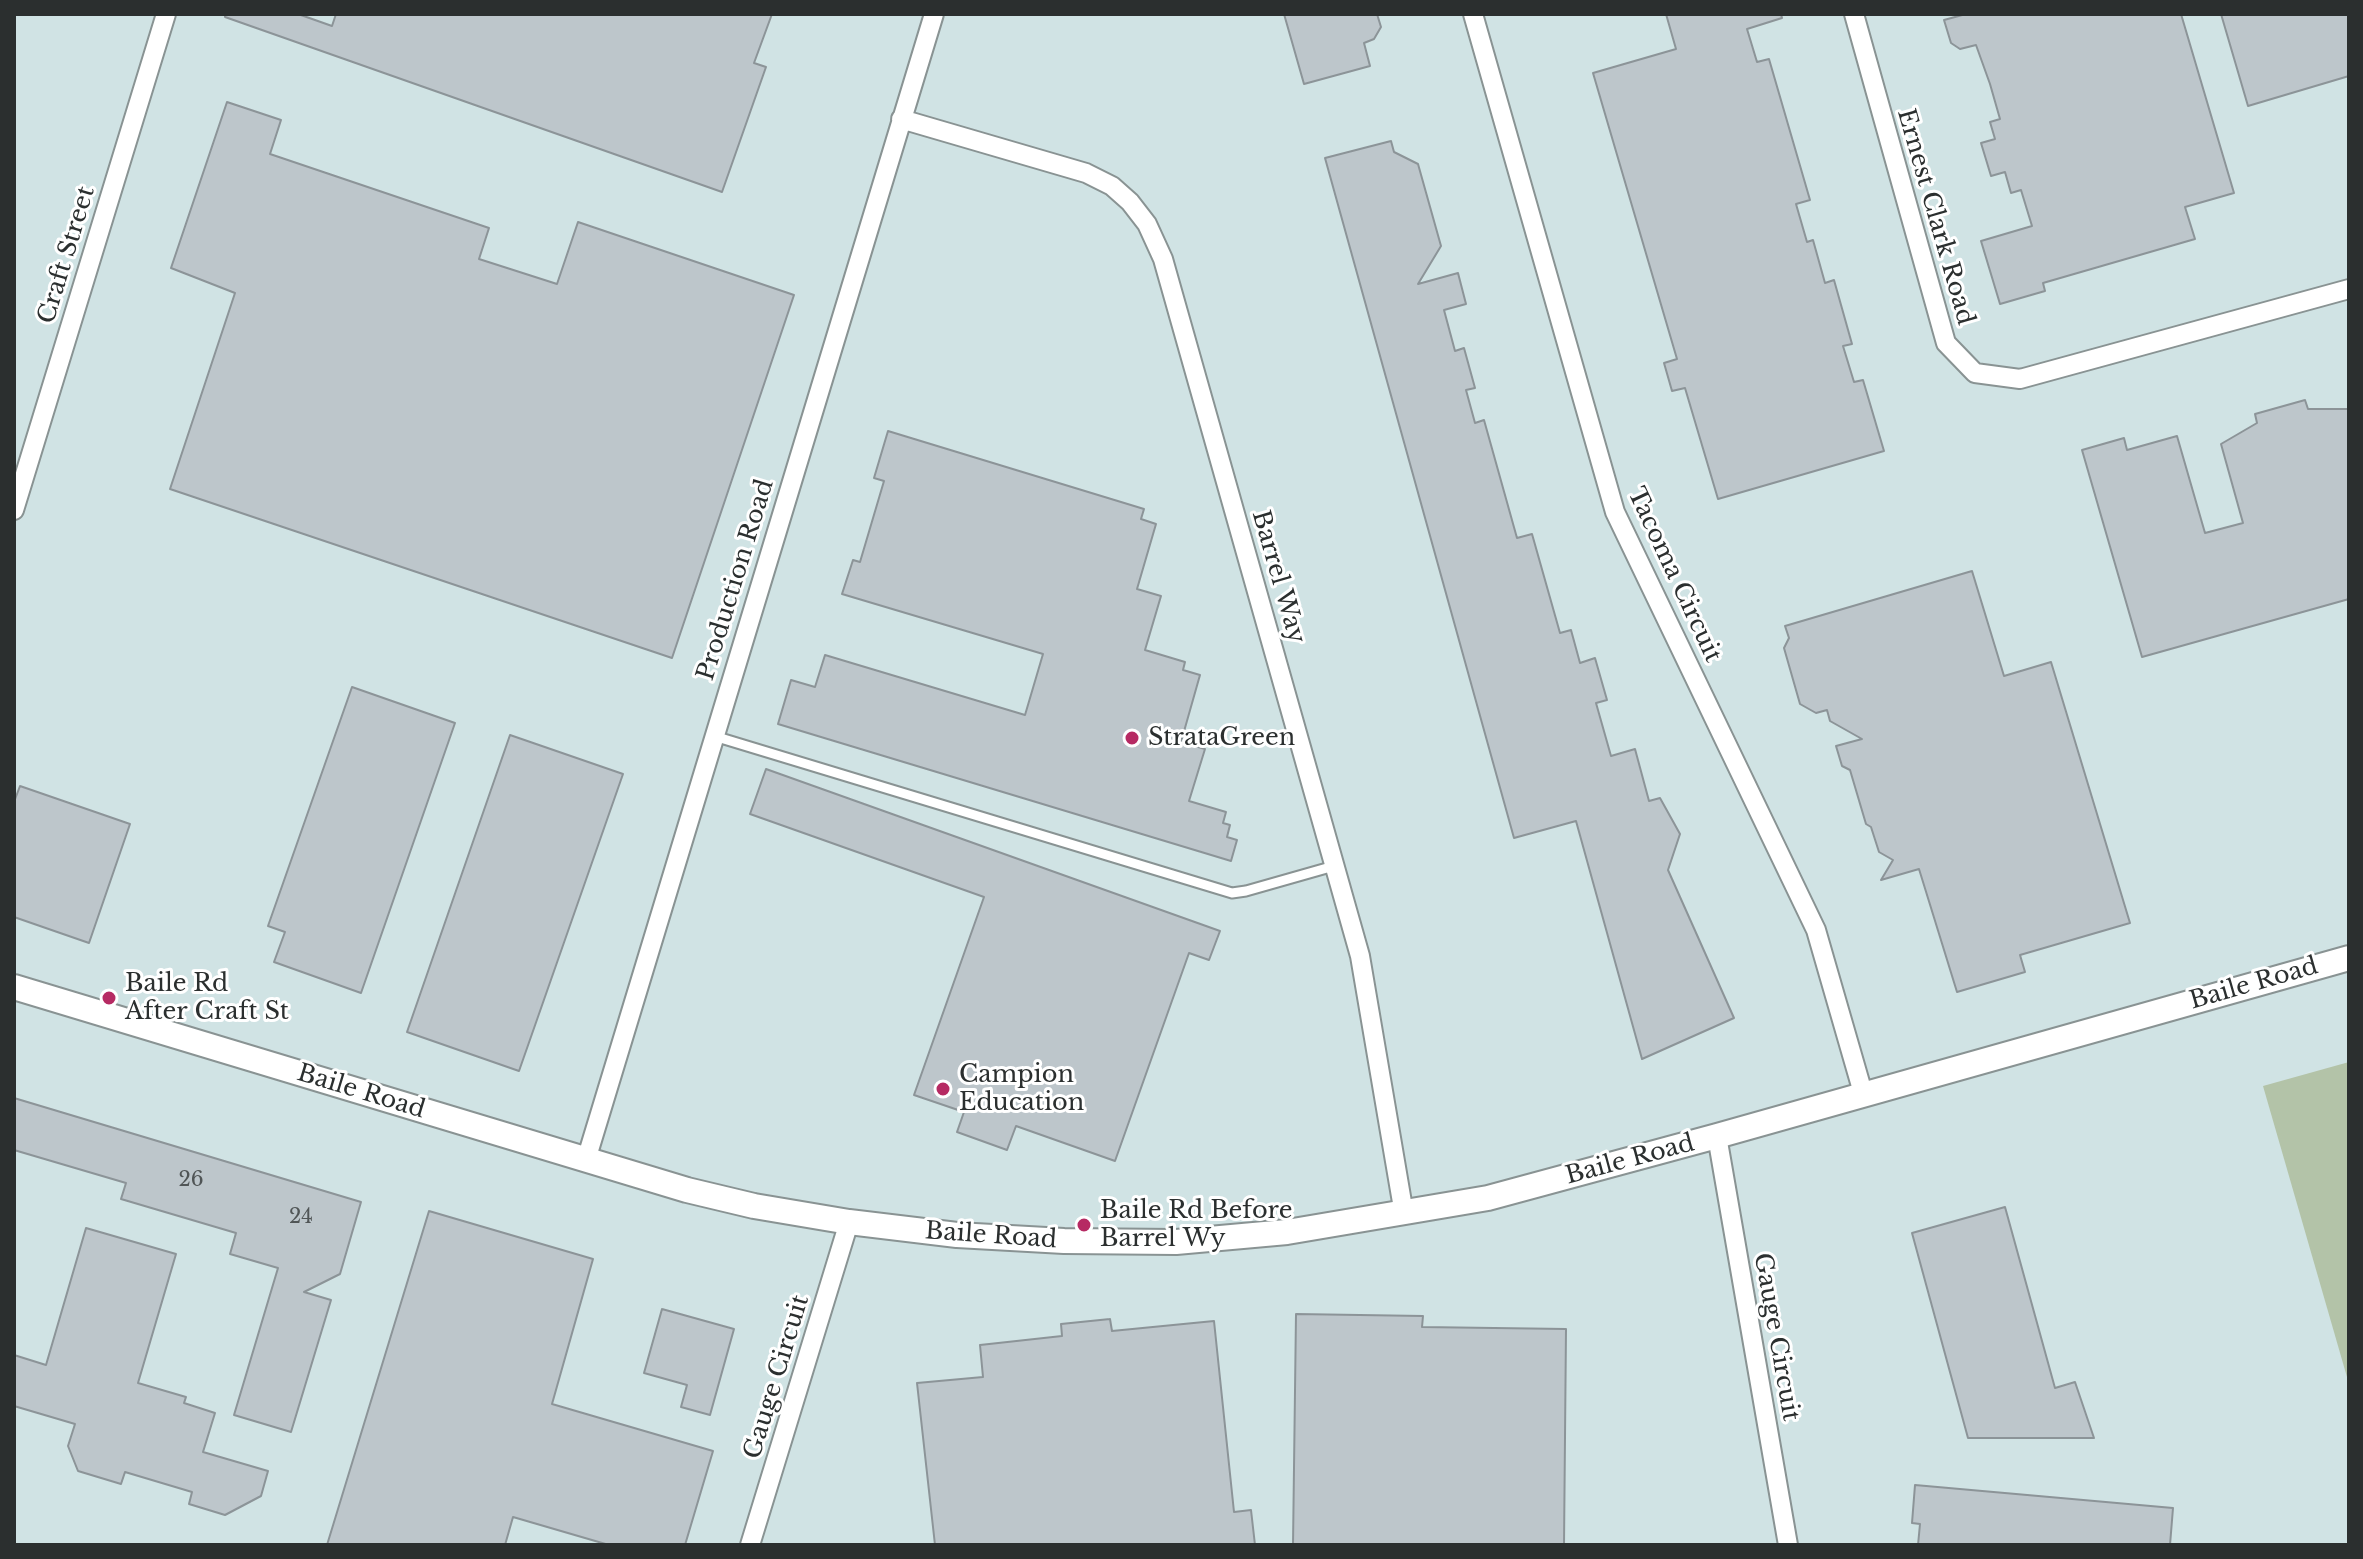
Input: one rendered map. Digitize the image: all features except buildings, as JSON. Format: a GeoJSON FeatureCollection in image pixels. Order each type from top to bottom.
{"type":"FeatureCollection","features":[{"type":"Feature","properties":{"kind":"street","name":"Craft Street"},"geometry":{"type":"LineString","coordinates":[[14,510],[166,14]]}},
{"type":"Feature","properties":{"kind":"street","name":"Production Road"},"geometry":{"type":"LineString","coordinates":[[586,1160],[934,14]]}},
{"type":"Feature","properties":{"kind":"street","name":"Tacoma Circuit"},"geometry":{"type":"LineString","coordinates":[[1473,14],[1615,512],[1816,930],[1863,1093]]}},
{"type":"Feature","properties":{"kind":"street","name":"Ernest Clark Road"},"geometry":{"type":"LineString","coordinates":[[1854,14],[1946,343],[1975,373],[2020,379],[2349,289]]}},
{"type":"Feature","properties":{"kind":"street","name":"Barrel Way"},"geometry":{"type":"LineString","coordinates":[[901,119],[1086,173],[1112,186],[1130,202],[1147,224],[1163,259],[1360,956],[1404,1214]]}},
{"type":"Feature","properties":{"kind":"street","name":"Baile Road"},"geometry":{"type":"LineString","coordinates":[[14,987],[687,1190],[849,1222],[957,1235],[1064,1241],[1176,1242],[1287,1232],[1488,1198],[2349,958]]}},
{"type":"Feature","properties":{"kind":"street","name":"Gauge Circuit"},"geometry":{"type":"LineString","coordinates":[[1717,1136],[1788,1545]]}},
{"type":"Feature","properties":{"kind":"street","name":"Gauge Circuit"},"geometry":{"type":"LineString","coordinates":[[750,1545],[849,1222]]}},
{"type":"Feature","properties":{"kind":"lane"},"geometry":{"type":"LineString","coordinates":[[714,736],[1232,893],[1334,866]]}},
{"type":"Feature","properties":{"kind":"shaded area"},"geometry":{"type":"Polygon","coordinates":[[[14,14],[2349,14],[2349,1545],[14,1545],[14,14]]]}},
{"type":"Feature","properties":{"kind":"green space"},"geometry":{"type":"Polygon","coordinates":[[[2349,1062],[2349,1384],[2263,1086],[2349,1062]]]}},
{"type":"Feature","properties":{"kind":"place","name":"StrataGreen"},"geometry":{"type":"Point","coordinates":[1132,738]}},
{"type":"Feature","properties":{"kind":"place","name":"Baile Rd After Craft St"},"geometry":{"type":"Point","coordinates":[109,998]}},
{"type":"Feature","properties":{"kind":"place","name":"Campion Education"},"geometry":{"type":"Point","coordinates":[943,1089]}},
{"type":"Feature","properties":{"kind":"place","name":"Baile Rd Before Barrel Wy"},"geometry":{"type":"Point","coordinates":[1084,1225]}}]}
